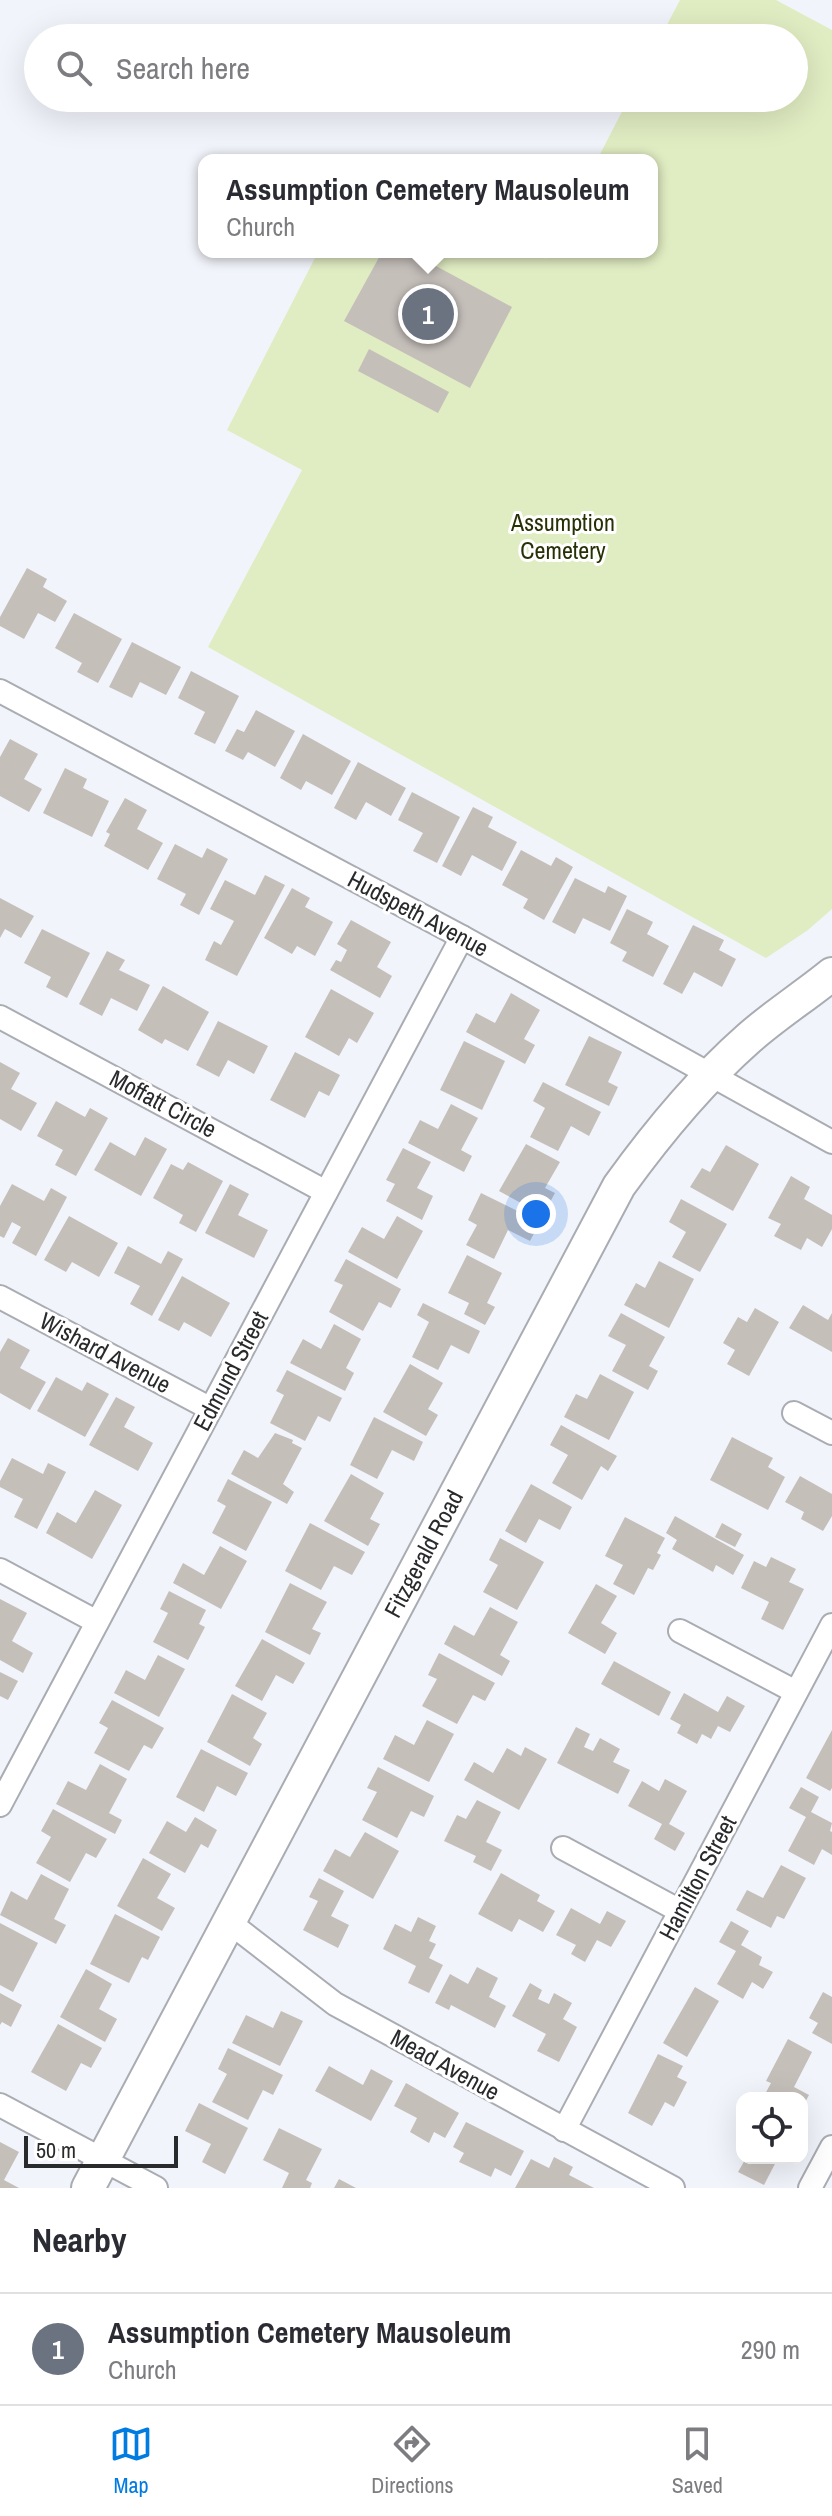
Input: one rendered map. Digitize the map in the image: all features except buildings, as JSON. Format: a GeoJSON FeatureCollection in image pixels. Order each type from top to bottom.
{"type":"FeatureCollection","features":[{"type":"Feature","properties":{"kind":"main road","name":"Fitzgerald Road"},"geometry":{"type":"LineString","coordinates":[[88,2188],[619,1186],[661,1128],[710,1075],[750,1037],[832,974]]}},
{"type":"Feature","properties":{"kind":"street","name":"Hudspeth Avenue"},"geometry":{"type":"LineString","coordinates":[[0,691],[462,937],[832,1142]]}},
{"type":"Feature","properties":{"kind":"street","name":"Edmund Street"},"geometry":{"type":"LineString","coordinates":[[0,1805],[462,937]]}},
{"type":"Feature","properties":{"kind":"street","name":"Moffatt Circle"},"geometry":{"type":"LineString","coordinates":[[0,1017],[326,1192]]}},
{"type":"Feature","properties":{"kind":"street","name":"Wishard Avenue"},"geometry":{"type":"LineString","coordinates":[[0,1297],[211,1409]]}},
{"type":"Feature","properties":{"kind":"street"},"geometry":{"type":"LineString","coordinates":[[794,1413],[832,1433]]}},
{"type":"Feature","properties":{"kind":"street"},"geometry":{"type":"LineString","coordinates":[[0,1570],[97,1622]]}},
{"type":"Feature","properties":{"kind":"street","name":"Hamilton Street"},"geometry":{"type":"LineString","coordinates":[[564,2130],[832,1625]]}},
{"type":"Feature","properties":{"kind":"street"},"geometry":{"type":"LineString","coordinates":[[680,1631],[796,1692]]}},
{"type":"Feature","properties":{"kind":"street"},"geometry":{"type":"LineString","coordinates":[[563,1848],[680,1911]]}},
{"type":"Feature","properties":{"kind":"street","name":"Mead Avenue"},"geometry":{"type":"LineString","coordinates":[[229,1922],[335,2004],[673,2188]]}},
{"type":"Feature","properties":{"kind":"street"},"geometry":{"type":"LineString","coordinates":[[0,2105],[156,2188]]}},
{"type":"Feature","properties":{"kind":"street"},"geometry":{"type":"LineString","coordinates":[[810,2188],[832,2147]]}},
{"type":"Feature","properties":{"kind":"green space","name":"Assumption Cemetery"},"geometry":{"type":"Polygon","coordinates":[[[680,0],[776,0],[832,30],[832,909],[808,930],[766,958],[208,647],[302,470],[227,430],[315,258],[658,258],[658,154],[600,154],[622,112],[808,112],[808,24],[667,24],[680,0]]]}},
{"type":"Feature","properties":{"kind":"place","name":"Assumption Cemetery Mausoleum"},"geometry":{"type":"Point","coordinates":[428,314]}}]}
